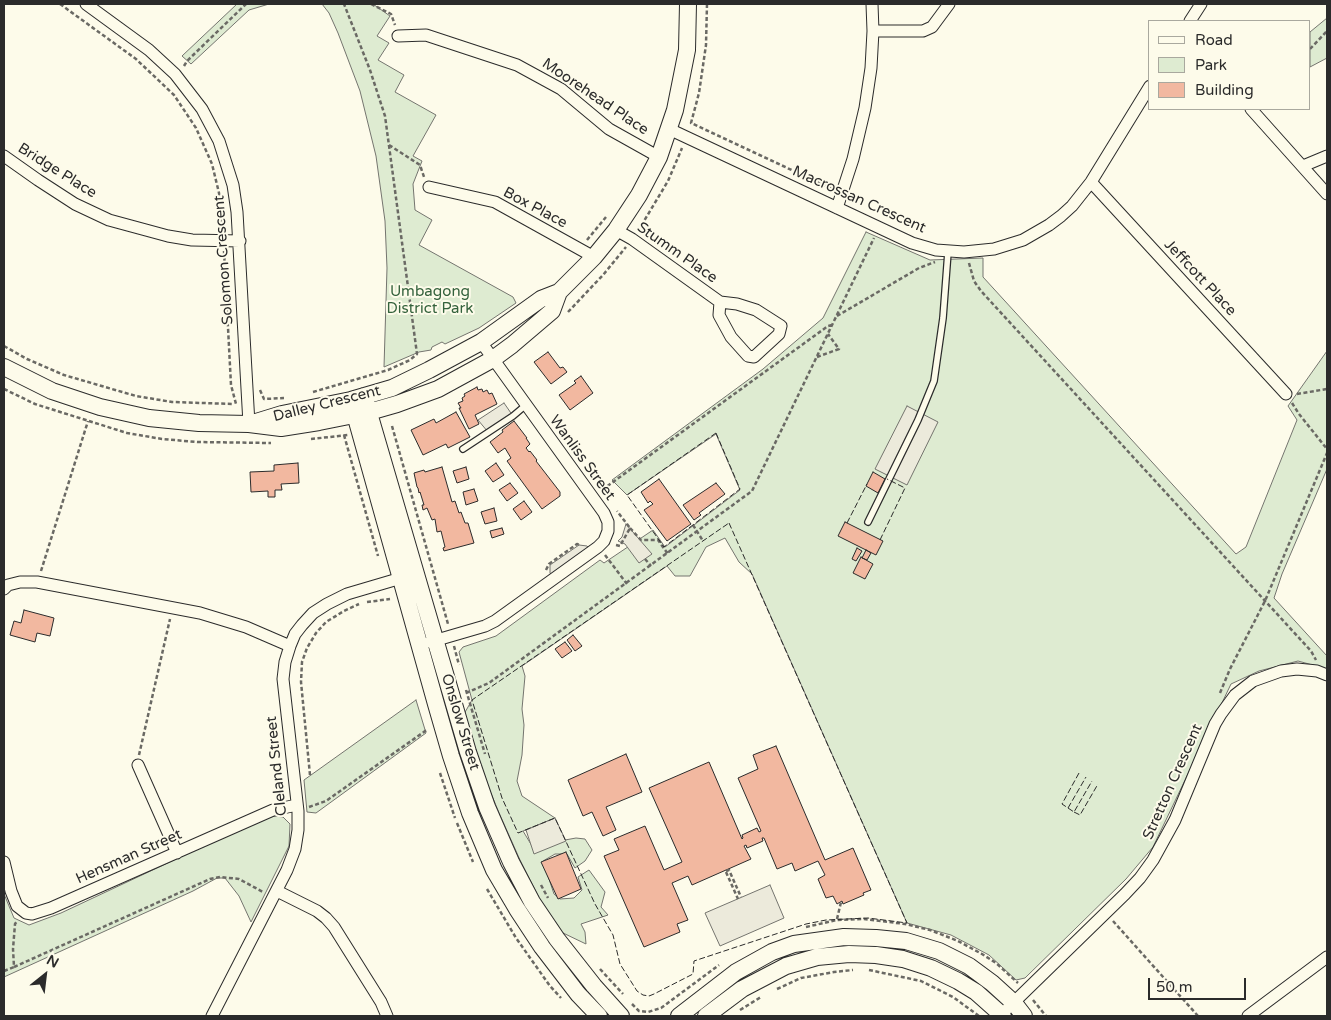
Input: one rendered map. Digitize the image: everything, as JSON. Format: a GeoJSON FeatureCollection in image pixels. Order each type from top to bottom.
{"type":"FeatureCollection","features":[{"type":"Feature","properties":{"kind":"street","name":"Solomon Crescent"},"geometry":{"type":"LineString","coordinates":[[86,4],[149,50],[175,74],[202,109],[219,141],[233,185],[240,241],[249,424]]}},
{"type":"Feature","properties":{"kind":"street","name":"Dalley Crescent"},"geometry":{"type":"LineString","coordinates":[[360,406],[481,342],[541,299],[559,292],[594,257],[616,230],[639,195],[659,157],[669,129],[684,70],[688,33],[688,4]]}},
{"type":"Feature","properties":{"kind":"street"},"geometry":{"type":"LineString","coordinates":[[837,208],[853,159],[866,108],[871,68],[872,4]]}},
{"type":"Feature","properties":{"kind":"street"},"geometry":{"type":"LineString","coordinates":[[873,31],[923,31],[932,27],[949,4]]}},
{"type":"Feature","properties":{"kind":"street"},"geometry":{"type":"LineString","coordinates":[[1191,20],[1200,4]]}},
{"type":"Feature","properties":{"kind":"street","name":"Moorehead Place"},"geometry":{"type":"LineString","coordinates":[[398,36],[426,35],[517,64],[561,89],[609,129],[659,157]]}},
{"type":"Feature","properties":{"kind":"street","name":"Macrossan Crescent"},"geometry":{"type":"LineString","coordinates":[[669,129],[912,243],[948,252],[968,252],[994,249],[1023,240],[1050,226],[1072,206],[1091,182],[1148,89]]}},
{"type":"Feature","properties":{"kind":"street"},"geometry":{"type":"LineString","coordinates":[[1252,110],[1327,194]]}},
{"type":"Feature","properties":{"kind":"street","name":"Bridge Place"},"geometry":{"type":"LineString","coordinates":[[4,156],[75,204],[109,220],[168,236],[192,240],[240,241]]}},
{"type":"Feature","properties":{"kind":"street"},"geometry":{"type":"LineString","coordinates":[[1303,166],[1327,156]]}},
{"type":"Feature","properties":{"kind":"street","name":"Jeffcott Place"},"geometry":{"type":"LineString","coordinates":[[1091,182],[1286,394]]}},
{"type":"Feature","properties":{"kind":"street","name":"Box Place"},"geometry":{"type":"LineString","coordinates":[[429,188],[495,202],[594,257]]}},
{"type":"Feature","properties":{"kind":"street","name":"Stumm Place"},"geometry":{"type":"LineString","coordinates":[[616,230],[632,239],[720,302],[737,304],[756,310],[781,326],[779,334],[754,357],[748,356],[731,337],[719,315],[720,302]]}},
{"type":"Feature","properties":{"kind":"street","name":"Dalley Crescent"},"geometry":{"type":"LineString","coordinates":[[4,368],[52,391],[93,405],[149,418],[199,424],[249,424],[282,414],[397,404],[438,388],[493,359],[552,310],[559,292]]}},
{"type":"Feature","properties":{"kind":"street","name":"Wanliss Street"},"geometry":{"type":"LineString","coordinates":[[419,645],[495,622],[598,547],[607,536],[609,526],[604,513],[481,342]]}},
{"type":"Feature","properties":{"kind":"street","name":"Onslow Street"},"geometry":{"type":"LineString","coordinates":[[360,406],[387,500],[401,579],[450,756],[470,813],[494,870],[542,947],[578,994],[599,1016]]}},
{"type":"Feature","properties":{"kind":"street","name":"Onslow Street"},"geometry":{"type":"LineString","coordinates":[[387,500],[444,638],[460,695],[468,752],[510,862],[532,902],[558,939],[594,986],[621,1016]]}},
{"type":"Feature","properties":{"kind":"street","name":"Cleland Street"},"geometry":{"type":"LineString","coordinates":[[212,1016],[287,870],[295,849],[298,830],[297,808],[283,679],[285,662],[290,646],[302,625],[326,604],[347,594],[417,574]]}},
{"type":"Feature","properties":{"kind":"street"},"geometry":{"type":"LineString","coordinates":[[4,589],[8,585],[20,582],[37,582],[172,607],[200,613],[246,627],[290,646]]}},
{"type":"Feature","properties":{"kind":"street","name":"Stretton Crescent"},"geometry":{"type":"LineString","coordinates":[[1006,1011],[1140,878],[1165,840],[1215,724],[1234,695],[1253,682],[1272,673],[1297,669],[1327,675]]}},
{"type":"Feature","properties":{"kind":"street"},"geometry":{"type":"LineString","coordinates":[[138,765],[176,852]]}},
{"type":"Feature","properties":{"kind":"street","name":"Hensman Street"},"geometry":{"type":"LineString","coordinates":[[23,912],[32,914],[51,908],[272,810],[297,808]]}},
{"type":"Feature","properties":{"kind":"street"},"geometry":{"type":"LineString","coordinates":[[4,862],[11,891],[17,906],[23,912]]}},
{"type":"Feature","properties":{"kind":"street"},"geometry":{"type":"LineString","coordinates":[[494,870],[510,862]]}},
{"type":"Feature","properties":{"kind":"street"},"geometry":{"type":"LineString","coordinates":[[275,894],[317,911],[326,918],[334,927],[381,1002],[387,1016]]}},
{"type":"Feature","properties":{"kind":"street"},"geometry":{"type":"LineString","coordinates":[[679,1016],[736,972],[772,952],[794,944],[844,937],[876,938],[906,942],[938,952],[970,966],[992,983],[1006,1011]]}},
{"type":"Feature","properties":{"kind":"street"},"geometry":{"type":"LineString","coordinates":[[706,1016],[742,989],[786,966],[818,957],[849,954],[903,959],[931,968],[958,981],[1006,1011],[1024,1016]]}},
{"type":"Feature","properties":{"kind":"street"},"geometry":{"type":"LineString","coordinates":[[1248,1016],[1327,957]]}},
{"type":"Feature","properties":{"kind":"lane"},"geometry":{"type":"LineString","coordinates":[[868,522],[918,420],[934,381],[943,318],[948,252]]}},
{"type":"Feature","properties":{"kind":"lane"},"geometry":{"type":"LineString","coordinates":[[463,449],[513,416],[526,405]]}},
{"type":"Feature","properties":{"kind":"path"},"geometry":{"type":"LineString","coordinates":[[60,4],[136,59],[174,95],[196,128],[212,164],[219,193],[223,241]]}},
{"type":"Feature","properties":{"kind":"path"},"geometry":{"type":"LineString","coordinates":[[175,74],[246,4]]}},
{"type":"Feature","properties":{"kind":"path"},"geometry":{"type":"LineString","coordinates":[[307,394],[388,370],[410,360],[417,354],[385,116],[370,70],[344,4]]}},
{"type":"Feature","properties":{"kind":"path"},"geometry":{"type":"LineString","coordinates":[[371,4],[391,14],[398,36]]}},
{"type":"Feature","properties":{"kind":"path"},"geometry":{"type":"LineString","coordinates":[[707,4],[706,46],[699,93],[691,122],[828,187],[843,190]]}},
{"type":"Feature","properties":{"kind":"path"},"geometry":{"type":"LineString","coordinates":[[1311,48],[1327,31]]}},
{"type":"Feature","properties":{"kind":"path"},"geometry":{"type":"LineString","coordinates":[[389,145],[420,165],[429,188]]}},
{"type":"Feature","properties":{"kind":"path"},"geometry":{"type":"LineString","coordinates":[[632,239],[668,181],[682,148]]}},
{"type":"Feature","properties":{"kind":"path"},"geometry":{"type":"LineString","coordinates":[[579,249],[606,216]]}},
{"type":"Feature","properties":{"kind":"path"},"geometry":{"type":"LineString","coordinates":[[460,695],[489,683],[752,491],[878,227]]}},
{"type":"Feature","properties":{"kind":"path"},"geometry":{"type":"LineString","coordinates":[[968,252],[974,282],[981,291],[1312,651],[1317,662],[1313,671]]}},
{"type":"Feature","properties":{"kind":"path"},"geometry":{"type":"LineString","coordinates":[[836,316],[918,268],[936,262]]}},
{"type":"Feature","properties":{"kind":"path"},"geometry":{"type":"LineString","coordinates":[[591,495],[601,490],[832,324]]}},
{"type":"Feature","properties":{"kind":"path"},"geometry":{"type":"LineString","coordinates":[[816,358],[839,349],[827,334]]}},
{"type":"Feature","properties":{"kind":"path"},"geometry":{"type":"LineString","coordinates":[[4,346],[27,359],[64,375],[136,396],[172,402],[234,404]]}},
{"type":"Feature","properties":{"kind":"path"},"geometry":{"type":"LineString","coordinates":[[258,385],[264,399],[292,396]]}},
{"type":"Feature","properties":{"kind":"path"},"geometry":{"type":"LineString","coordinates":[[4,389],[35,404],[88,422]]}},
{"type":"Feature","properties":{"kind":"path"},"geometry":{"type":"LineString","coordinates":[[1327,389],[1286,394],[1299,414],[1327,449]]}},
{"type":"Feature","properties":{"kind":"path"},"geometry":{"type":"LineString","coordinates":[[37,582],[93,405]]}},
{"type":"Feature","properties":{"kind":"path"},"geometry":{"type":"LineString","coordinates":[[397,421],[392,426],[444,638],[459,666]]}},
{"type":"Feature","properties":{"kind":"path"},"geometry":{"type":"LineString","coordinates":[[322,438],[344,435]]}},
{"type":"Feature","properties":{"kind":"path"},"geometry":{"type":"LineString","coordinates":[[1219,695],[1230,669],[1265,601],[1327,453]]}},
{"type":"Feature","properties":{"kind":"path"},"geometry":{"type":"LineString","coordinates":[[693,525],[704,541]]}},
{"type":"Feature","properties":{"kind":"path"},"geometry":{"type":"LineString","coordinates":[[630,528],[641,540],[658,540],[668,554]]}},
{"type":"Feature","properties":{"kind":"path"},"geometry":{"type":"LineString","coordinates":[[598,547],[627,584]]}},
{"type":"Feature","properties":{"kind":"path"},"geometry":{"type":"LineString","coordinates":[[645,559],[651,566]]}},
{"type":"Feature","properties":{"kind":"path"},"geometry":{"type":"LineString","coordinates":[[310,775],[301,682],[302,662],[307,648],[316,633],[326,622],[344,611],[378,599],[390,599]]}},
{"type":"Feature","properties":{"kind":"path"},"geometry":{"type":"LineString","coordinates":[[138,765],[172,607]]}},
{"type":"Feature","properties":{"kind":"path"},"geometry":{"type":"LineString","coordinates":[[464,684],[460,695],[487,759]]}},
{"type":"Feature","properties":{"kind":"path"},"geometry":{"type":"LineString","coordinates":[[297,808],[326,801],[428,730]]}},
{"type":"Feature","properties":{"kind":"path"},"geometry":{"type":"LineString","coordinates":[[726,871],[739,898]]}},
{"type":"Feature","properties":{"kind":"path"},"geometry":{"type":"LineString","coordinates":[[4,971],[210,879],[220,877],[239,879],[275,894]]}},
{"type":"Feature","properties":{"kind":"path"},"geometry":{"type":"LineString","coordinates":[[539,882],[553,906]]}},
{"type":"Feature","properties":{"kind":"path"},"geometry":{"type":"LineString","coordinates":[[818,923],[837,920],[841,902]]}},
{"type":"Feature","properties":{"kind":"path"},"geometry":{"type":"LineString","coordinates":[[14,967],[15,924],[23,912]]}},
{"type":"Feature","properties":{"kind":"path"},"geometry":{"type":"LineString","coordinates":[[1106,913],[1198,1016]]}},
{"type":"Feature","properties":{"kind":"path"},"geometry":{"type":"LineString","coordinates":[[596,963],[634,1007],[639,1011],[648,1012],[661,1008],[715,968]]}},
{"type":"Feature","properties":{"kind":"path"},"geometry":{"type":"LineString","coordinates":[[769,992],[801,978],[857,970]]}},
{"type":"Feature","properties":{"kind":"path"},"geometry":{"type":"LineString","coordinates":[[863,970],[921,981],[953,997],[979,1016]]}},
{"type":"Feature","properties":{"kind":"path"},"geometry":{"type":"LineString","coordinates":[[738,1012],[761,997]]}},
{"type":"Feature","properties":{"kind":"path"},"geometry":{"type":"LineString","coordinates":[[1034,1000],[1046,1016]]}},
{"type":"Feature","properties":{"kind":"green space"},"geometry":{"type":"Polygon","coordinates":[[[237,4],[269,4],[249,10],[191,64],[182,56],[237,4]]]}},
{"type":"Feature","properties":{"kind":"green space","name":"Umbagong District Park"},"geometry":{"type":"Polygon","coordinates":[[[322,4],[373,4],[390,16],[377,36],[389,43],[378,60],[404,75],[395,92],[436,115],[413,156],[422,161],[413,184],[415,210],[432,220],[419,245],[513,297],[516,303],[479,328],[445,344],[442,342],[432,347],[431,350],[419,352],[384,367],[387,268],[385,221],[376,156],[360,91],[338,33],[329,13],[322,4]]]}},
{"type":"Feature","properties":{"kind":"green space"},"geometry":{"type":"Polygon","coordinates":[[[1327,18],[1327,58],[1311,66],[1311,31],[1327,18]]]}},
{"type":"Feature","properties":{"kind":"green space"},"geometry":{"type":"Polygon","coordinates":[[[866,232],[930,260],[983,258],[983,277],[1236,554],[1246,547],[1297,420],[1288,406],[1327,351],[1327,469],[1282,574],[1274,598],[1327,656],[1327,669],[1298,661],[1259,671],[1231,684],[1153,847],[1126,879],[1025,978],[1016,980],[989,955],[951,935],[907,923],[752,574],[739,562],[725,538],[706,547],[690,576],[675,576],[667,566],[522,666],[525,676],[522,709],[524,725],[522,755],[517,781],[522,796],[555,818],[523,831],[532,846],[576,838],[585,839],[592,850],[585,861],[575,868],[567,854],[555,854],[543,861],[554,894],[560,899],[574,898],[582,890],[578,877],[589,870],[605,892],[601,907],[608,915],[581,924],[585,932],[586,944],[561,932],[539,898],[500,815],[484,777],[464,714],[472,700],[459,652],[463,647],[496,636],[600,560],[604,563],[653,530],[665,547],[740,490],[716,434],[627,495],[612,480],[763,369],[823,318],[866,232]]]}},
{"type":"Feature","properties":{"kind":"green space"},"geometry":{"type":"Polygon","coordinates":[[[416,700],[426,733],[316,813],[307,812],[304,780],[416,700]]]}},
{"type":"Feature","properties":{"kind":"green space"},"geometry":{"type":"Polygon","coordinates":[[[273,816],[283,817],[290,824],[289,846],[251,922],[239,896],[225,878],[217,878],[193,891],[4,977],[4,894],[14,918],[29,925],[61,913],[273,816]]]}},
{"type":"Feature","properties":{"kind":"shaded area"},"geometry":{"type":"Polygon","coordinates":[[[504,403],[513,416],[488,432],[478,420],[504,403]]]}},
{"type":"Feature","properties":{"kind":"shaded area"},"geometry":{"type":"Polygon","coordinates":[[[907,406],[938,422],[907,485],[875,469],[907,406]]]}},
{"type":"Feature","properties":{"kind":"shaded area"},"geometry":{"type":"Polygon","coordinates":[[[626,524],[652,554],[639,563],[625,544],[618,541],[622,537],[626,524]]]}},
{"type":"Feature","properties":{"kind":"shaded area"},"geometry":{"type":"Polygon","coordinates":[[[579,545],[587,546],[593,552],[554,579],[550,573],[550,565],[579,545]]]}},
{"type":"Feature","properties":{"kind":"shaded area"},"geometry":{"type":"Polygon","coordinates":[[[555,818],[566,841],[534,854],[526,830],[555,818]]]}},
{"type":"Feature","properties":{"kind":"shaded area"},"geometry":{"type":"Polygon","coordinates":[[[770,885],[784,918],[720,946],[705,913],[770,885]]]}},
{"type":"Feature","properties":{"kind":"building"},"geometry":{"type":"Polygon","coordinates":[[[548,352],[560,368],[563,367],[567,372],[551,384],[534,362],[548,352]]]}},
{"type":"Feature","properties":{"kind":"building"},"geometry":{"type":"Polygon","coordinates":[[[581,376],[593,393],[570,410],[559,395],[576,383],[574,381],[581,376]]]}},
{"type":"Feature","properties":{"kind":"building"},"geometry":{"type":"Polygon","coordinates":[[[477,387],[478,390],[482,389],[483,392],[487,390],[489,394],[492,393],[497,404],[475,415],[479,424],[469,429],[458,403],[463,401],[464,394],[477,387]]]}},
{"type":"Feature","properties":{"kind":"building"},"geometry":{"type":"Polygon","coordinates":[[[456,412],[470,437],[448,448],[446,444],[423,455],[411,430],[434,419],[436,423],[456,412]]]}},
{"type":"Feature","properties":{"kind":"building"},"geometry":{"type":"Polygon","coordinates":[[[514,421],[530,444],[526,448],[560,492],[560,496],[542,509],[507,461],[511,458],[505,448],[498,453],[490,442],[514,421]]]}},
{"type":"Feature","properties":{"kind":"building"},"geometry":{"type":"Polygon","coordinates":[[[298,463],[299,483],[281,484],[282,490],[275,490],[275,497],[268,497],[268,491],[251,492],[250,472],[274,471],[274,465],[298,463]]]}},
{"type":"Feature","properties":{"kind":"building"},"geometry":{"type":"Polygon","coordinates":[[[496,463],[504,475],[493,482],[485,471],[496,463]]]}},
{"type":"Feature","properties":{"kind":"building"},"geometry":{"type":"Polygon","coordinates":[[[442,467],[452,502],[455,501],[459,513],[461,512],[465,523],[468,523],[474,543],[444,551],[443,548],[445,547],[441,531],[437,532],[435,519],[432,520],[427,508],[423,510],[422,505],[424,505],[414,473],[442,467]]]}},
{"type":"Feature","properties":{"kind":"building"},"geometry":{"type":"Polygon","coordinates":[[[466,467],[469,479],[457,483],[453,471],[466,467]]]}},
{"type":"Feature","properties":{"kind":"building"},"geometry":{"type":"Polygon","coordinates":[[[873,472],[885,479],[878,493],[866,486],[873,472]]]}},
{"type":"Feature","properties":{"kind":"building"},"geometry":{"type":"Polygon","coordinates":[[[659,479],[691,524],[667,541],[644,510],[653,504],[650,501],[648,503],[641,492],[659,479]]]}},
{"type":"Feature","properties":{"kind":"building"},"geometry":{"type":"Polygon","coordinates":[[[510,483],[518,493],[507,501],[499,490],[510,483]]]}},
{"type":"Feature","properties":{"kind":"building"},"geometry":{"type":"Polygon","coordinates":[[[716,483],[725,494],[699,513],[701,515],[694,520],[683,505],[716,483]]]}},
{"type":"Feature","properties":{"kind":"building"},"geometry":{"type":"Polygon","coordinates":[[[474,489],[478,501],[466,505],[463,492],[474,489]]]}},
{"type":"Feature","properties":{"kind":"building"},"geometry":{"type":"Polygon","coordinates":[[[524,501],[532,512],[521,520],[513,509],[524,501]]]}},
{"type":"Feature","properties":{"kind":"building"},"geometry":{"type":"Polygon","coordinates":[[[494,508],[497,521],[485,524],[481,512],[494,508]]]}},
{"type":"Feature","properties":{"kind":"building"},"geometry":{"type":"Polygon","coordinates":[[[845,522],[883,541],[876,555],[838,536],[845,522]]]}},
{"type":"Feature","properties":{"kind":"building"},"geometry":{"type":"Polygon","coordinates":[[[502,528],[504,534],[492,538],[490,531],[502,528]]]}},
{"type":"Feature","properties":{"kind":"building"},"geometry":{"type":"Polygon","coordinates":[[[857,548],[862,551],[856,561],[852,559],[857,548]]]}},
{"type":"Feature","properties":{"kind":"building"},"geometry":{"type":"Polygon","coordinates":[[[866,550],[871,553],[867,560],[862,558],[866,550]]]}},
{"type":"Feature","properties":{"kind":"building"},"geometry":{"type":"Polygon","coordinates":[[[861,557],[873,564],[865,579],[853,573],[861,557]]]}},
{"type":"Feature","properties":{"kind":"building"},"geometry":{"type":"Polygon","coordinates":[[[24,610],[54,618],[50,636],[37,633],[35,642],[10,635],[14,621],[21,623],[24,610]]]}},
{"type":"Feature","properties":{"kind":"building"},"geometry":{"type":"Polygon","coordinates":[[[573,635],[582,646],[575,651],[567,640],[573,635]]]}},
{"type":"Feature","properties":{"kind":"building"},"geometry":{"type":"Polygon","coordinates":[[[565,642],[572,651],[562,658],[555,649],[565,642]]]}},
{"type":"Feature","properties":{"kind":"building"},"geometry":{"type":"Polygon","coordinates":[[[776,746],[825,860],[853,848],[871,890],[843,904],[842,901],[837,904],[833,896],[826,898],[818,879],[825,875],[818,861],[795,871],[792,863],[777,869],[764,838],[762,838],[763,841],[747,848],[746,845],[744,846],[751,859],[692,885],[688,876],[672,883],[688,920],[677,924],[680,932],[644,947],[604,856],[619,850],[614,839],[645,826],[664,870],[682,862],[649,788],[709,762],[742,839],[742,835],[757,828],[759,832],[761,831],[738,778],[758,769],[753,755],[776,746]]]}},
{"type":"Feature","properties":{"kind":"building"},"geometry":{"type":"Polygon","coordinates":[[[626,754],[642,792],[606,807],[616,830],[603,836],[592,812],[583,816],[568,780],[626,754]]]}},
{"type":"Feature","properties":{"kind":"building"},"geometry":{"type":"Polygon","coordinates":[[[566,852],[581,889],[558,899],[541,862],[566,852]]]}},
{"type":"Feature","properties":{"kind":"fence"},"geometry":{"type":"LineString","coordinates":[[716,433],[740,489],[664,547],[627,495],[716,433]]}},
{"type":"Feature","properties":{"kind":"fence"},"geometry":{"type":"LineString","coordinates":[[880,540],[905,488],[887,479]]}},
{"type":"Feature","properties":{"kind":"fence"},"geometry":{"type":"LineString","coordinates":[[847,523],[867,484]]}},
{"type":"Feature","properties":{"kind":"fence"},"geometry":{"type":"LineString","coordinates":[[729,523],[907,923],[868,918],[826,920],[806,924],[694,961],[693,974],[654,994],[649,996],[643,995],[637,991],[620,964],[613,935],[595,904],[555,818],[518,833],[502,798],[472,700],[729,523]]}},
{"type":"Feature","properties":{"kind":"fence"},"geometry":{"type":"LineString","coordinates":[[1079,773],[1062,804],[1068,808],[1086,777]]}},
{"type":"Feature","properties":{"kind":"fence"},"geometry":{"type":"LineString","coordinates":[[1068,808],[1074,812],[1092,781]]}},
{"type":"Feature","properties":{"kind":"fence"},"geometry":{"type":"LineString","coordinates":[[1074,812],[1080,815],[1098,784]]}}]}
